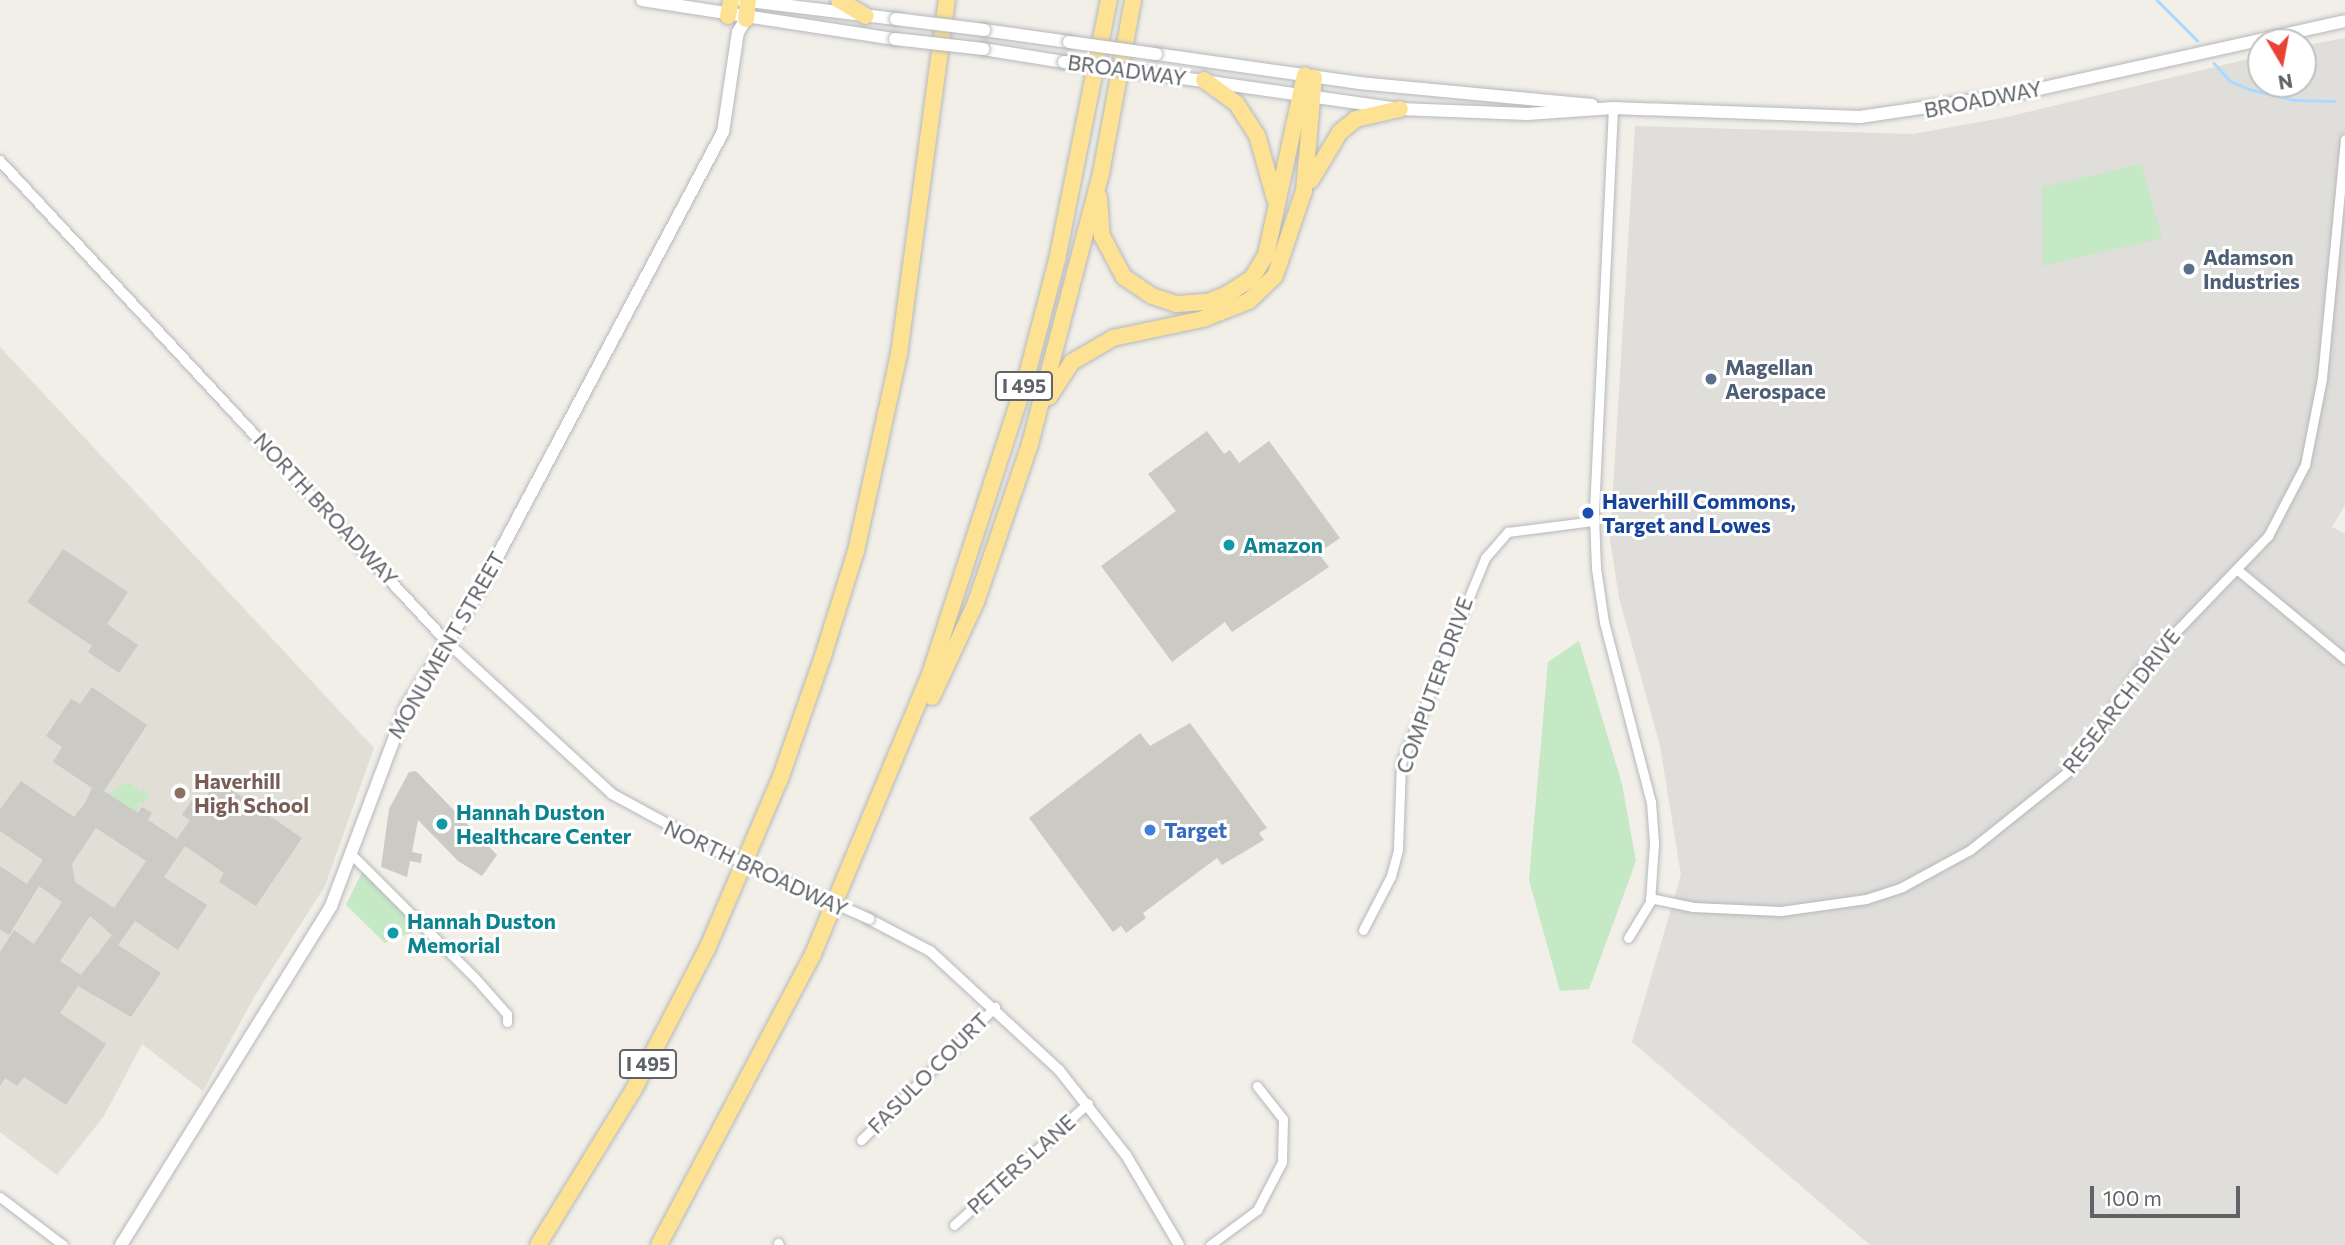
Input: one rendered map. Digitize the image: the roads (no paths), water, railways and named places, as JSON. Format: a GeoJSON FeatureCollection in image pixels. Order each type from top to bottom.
{"type":"FeatureCollection","features":[{"type":"Feature","properties":{"kind":"highway"},"geometry":{"type":"LineString","coordinates":[[839,0],[866,16]]}},
{"type":"Feature","properties":{"kind":"highway","name":"I 495"},"geometry":{"type":"LineString","coordinates":[[538,1245],[634,1089],[707,949],[780,779],[823,656],[856,551],[899,354],[945,0]]}},
{"type":"Feature","properties":{"kind":"highway","name":"I 495"},"geometry":{"type":"LineString","coordinates":[[659,1245],[788,1008],[897,761],[963,582],[1027,375],[1057,260],[1109,0]]}},
{"type":"Feature","properties":{"kind":"highway"},"geometry":{"type":"LineString","coordinates":[[897,761],[976,602],[1040,410],[1099,181],[1133,0]]}},
{"type":"Feature","properties":{"kind":"highway"},"geometry":{"type":"LineString","coordinates":[[739,3],[742,26]]}},
{"type":"Feature","properties":{"kind":"highway"},"geometry":{"type":"LineString","coordinates":[[1304,191],[1310,76]]}},
{"type":"Feature","properties":{"kind":"highway"},"geometry":{"type":"LineString","coordinates":[[1204,80],[1236,103],[1257,135],[1277,213]]}},
{"type":"Feature","properties":{"kind":"highway"},"geometry":{"type":"LineString","coordinates":[[1099,181],[1102,236],[1124,277],[1152,296],[1177,304],[1208,302],[1252,278],[1266,255],[1308,97]]}},
{"type":"Feature","properties":{"kind":"highway"},"geometry":{"type":"LineString","coordinates":[[1040,410],[1072,362],[1113,338],[1203,319],[1249,302],[1275,276],[1304,191],[1340,132],[1356,119],[1400,109]]}},
{"type":"Feature","properties":{"kind":"main road","name":"BROADWAY"},"geometry":{"type":"LineString","coordinates":[[642,0],[739,3],[896,19],[1310,76],[1614,108],[1816,117],[1915,113],[2345,21]]}},
{"type":"Feature","properties":{"kind":"main road"},"geometry":{"type":"LineString","coordinates":[[739,3],[742,26]]}},
{"type":"Feature","properties":{"kind":"main road","name":"BROADWAY"},"geometry":{"type":"LineString","coordinates":[[742,26],[895,39],[1400,109],[1527,114],[1614,108]]}},
{"type":"Feature","properties":{"kind":"main road","name":"MONUMENT STREET"},"geometry":{"type":"LineString","coordinates":[[121,1245],[313,938],[352,855],[388,748],[432,660],[448,643],[723,132],[742,26]]}},
{"type":"Feature","properties":{"kind":"street"},"geometry":{"type":"LineString","coordinates":[[1614,108],[1594,520],[1604,622],[1651,802],[1650,898],[1628,938]]}},
{"type":"Feature","properties":{"kind":"street","name":"RESEARCH DRIVE"},"geometry":{"type":"LineString","coordinates":[[1650,898],[1735,911],[1824,908],[1866,899],[1937,870],[2043,796],[2070,770],[2140,669],[2239,571],[2286,507],[2316,426],[2345,139]]}},
{"type":"Feature","properties":{"kind":"street","name":"NORTH BROADWAY"},"geometry":{"type":"LineString","coordinates":[[0,161],[448,643],[612,794],[715,850],[869,919],[930,951],[995,1007],[1088,1103],[1179,1245]]}},
{"type":"Feature","properties":{"kind":"street","name":"COMPUTER DRIVE"},"geometry":{"type":"LineString","coordinates":[[1363,929],[1391,876],[1398,849],[1401,763],[1485,558],[1508,533],[1594,520]]}},
{"type":"Feature","properties":{"kind":"street"},"geometry":{"type":"LineString","coordinates":[[2239,571],[2345,659]]}},
{"type":"Feature","properties":{"kind":"street"},"geometry":{"type":"LineString","coordinates":[[352,855],[476,979],[507,1014],[507,1021]]}},
{"type":"Feature","properties":{"kind":"street","name":"FASULO COURT"},"geometry":{"type":"LineString","coordinates":[[861,1140],[995,1007]]}},
{"type":"Feature","properties":{"kind":"street"},"geometry":{"type":"LineString","coordinates":[[1210,1245],[1257,1210],[1282,1162],[1283,1119],[1257,1086]]}},
{"type":"Feature","properties":{"kind":"street","name":"PETERS LANE"},"geometry":{"type":"LineString","coordinates":[[954,1225],[1088,1103]]}},
{"type":"Feature","properties":{"kind":"street"},"geometry":{"type":"LineString","coordinates":[[0,1197],[63,1245]]}},
{"type":"Feature","properties":{"kind":"waterway"},"geometry":{"type":"LineString","coordinates":[[2157,0],[2197,40]]}},
{"type":"Feature","properties":{"kind":"waterway"},"geometry":{"type":"LineString","coordinates":[[2214,63],[2230,81],[2249,89],[2294,100],[2334,101]]}},
{"type":"Feature","properties":{"kind":"place","name":"Adamson Industries"},"geometry":{"type":"Point","coordinates":[2189,269]}},
{"type":"Feature","properties":{"kind":"place","name":"Magellan Aerospace"},"geometry":{"type":"Point","coordinates":[1711,379]}},
{"type":"Feature","properties":{"kind":"place","name":"Haverhill Commons, Target and Lowes"},"geometry":{"type":"Point","coordinates":[1588,513]}},
{"type":"Feature","properties":{"kind":"place","name":"Amazon"},"geometry":{"type":"Point","coordinates":[1229,545]}},
{"type":"Feature","properties":{"kind":"place","name":"Haverhill High School"},"geometry":{"type":"Point","coordinates":[180,793]}},
{"type":"Feature","properties":{"kind":"place","name":"Hannah Duston Healthcare Center"},"geometry":{"type":"Point","coordinates":[442,824]}},
{"type":"Feature","properties":{"kind":"place","name":"Target"},"geometry":{"type":"Point","coordinates":[1150,830]}},
{"type":"Feature","properties":{"kind":"place","name":"Hannah Duston Memorial"},"geometry":{"type":"Point","coordinates":[393,933]}}]}
